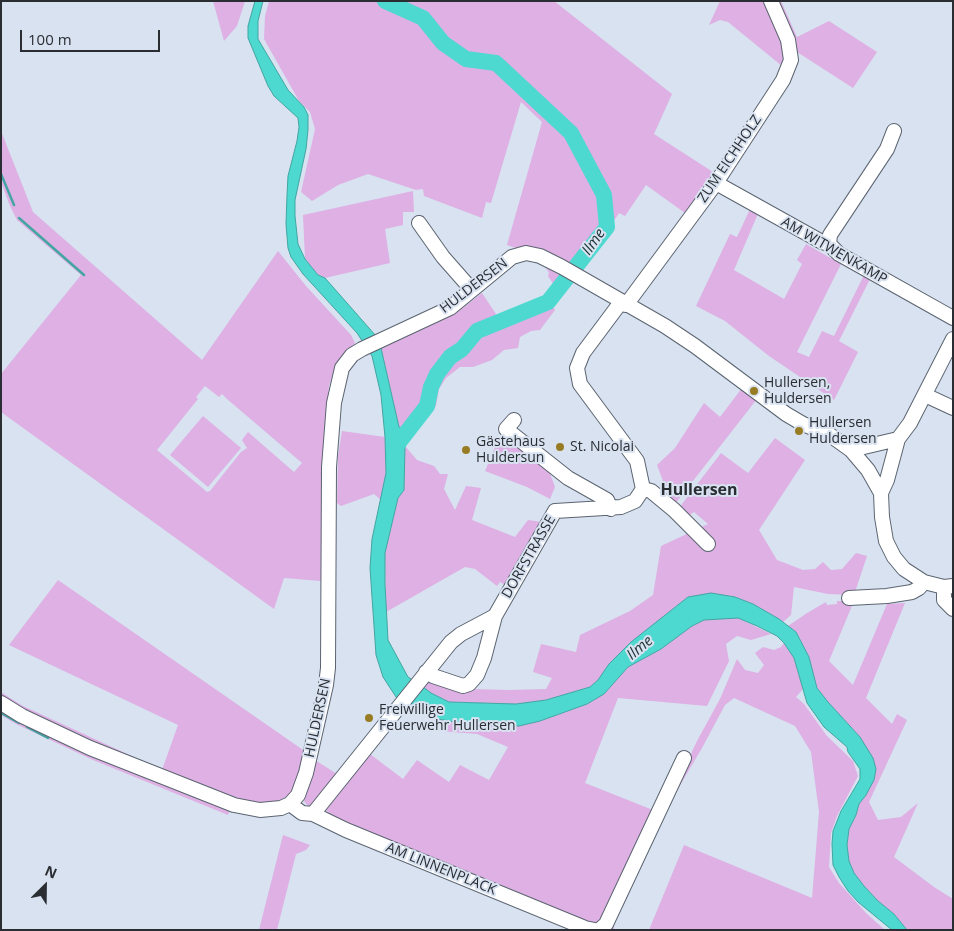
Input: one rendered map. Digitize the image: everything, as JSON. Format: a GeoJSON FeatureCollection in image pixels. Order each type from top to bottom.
{"type":"FeatureCollection","features":[{"type":"Feature","properties":{"kind":"street","name":"ZUM EICHHOLZ"},"geometry":{"type":"LineString","coordinates":[[624,303],[716,183],[783,80],[791,60],[788,40],[771,1]]}},
{"type":"Feature","properties":{"kind":"street"},"geometry":{"type":"LineString","coordinates":[[829,244],[830,235],[887,149],[894,131]]}},
{"type":"Feature","properties":{"kind":"street","name":"AM WITWENKAMP"},"geometry":{"type":"LineString","coordinates":[[716,183],[822,242],[829,244],[838,254],[953,318]]}},
{"type":"Feature","properties":{"kind":"street"},"geometry":{"type":"LineString","coordinates":[[418,223],[443,258],[472,290]]}},
{"type":"Feature","properties":{"kind":"street","name":"HULDERSEN"},"geometry":{"type":"LineString","coordinates":[[290,804],[298,795],[306,773],[326,685],[328,668],[329,467],[334,403],[342,368],[352,355],[362,348],[450,308],[512,258],[526,253],[540,256],[562,267],[664,326],[786,414],[803,424],[830,434],[851,450],[868,470],[881,493],[886,541],[894,557],[904,569],[924,582],[948,586]]}},
{"type":"Feature","properties":{"kind":"street"},"geometry":{"type":"LineString","coordinates":[[624,303],[582,352],[577,368],[580,384],[637,461],[643,489],[651,491],[674,510],[708,544]]}},
{"type":"Feature","properties":{"kind":"street"},"geometry":{"type":"LineString","coordinates":[[881,493],[887,480],[898,439],[910,423],[953,339]]}},
{"type":"Feature","properties":{"kind":"street"},"geometry":{"type":"LineString","coordinates":[[925,395],[953,408]]}},
{"type":"Feature","properties":{"kind":"street"},"geometry":{"type":"LineString","coordinates":[[514,420],[506,429],[568,478],[607,500],[611,508]]}},
{"type":"Feature","properties":{"kind":"street"},"geometry":{"type":"LineString","coordinates":[[851,450],[898,439]]}},
{"type":"Feature","properties":{"kind":"street","name":"DORFSTRASSE"},"geometry":{"type":"LineString","coordinates":[[495,616],[555,511],[621,507],[635,500],[643,489]]}},
{"type":"Feature","properties":{"kind":"street"},"geometry":{"type":"LineString","coordinates":[[849,598],[887,596],[912,592],[924,582]]}},
{"type":"Feature","properties":{"kind":"street"},"geometry":{"type":"LineString","coordinates":[[948,586],[944,600],[953,609]]}},
{"type":"Feature","properties":{"kind":"street"},"geometry":{"type":"LineString","coordinates":[[424,675],[463,686],[469,684],[484,658],[495,616]]}},
{"type":"Feature","properties":{"kind":"street"},"geometry":{"type":"LineString","coordinates":[[313,814],[424,675],[456,638],[495,616]]}},
{"type":"Feature","properties":{"kind":"street"},"geometry":{"type":"LineString","coordinates":[[1,703],[22,716],[90,748],[234,805],[260,810],[281,808],[290,804]]}},
{"type":"Feature","properties":{"kind":"street","name":"AM LINNENPLACK"},"geometry":{"type":"LineString","coordinates":[[290,804],[302,813],[313,814],[355,834],[585,928],[597,930],[606,924],[684,758]]}},
{"type":"Feature","properties":{"kind":"shaded area"},"geometry":{"type":"Polygon","coordinates":[[[213,1],[245,1],[237,26],[224,41],[213,1]]]}},
{"type":"Feature","properties":{"kind":"shaded area"},"geometry":{"type":"Polygon","coordinates":[[[269,1],[554,1],[672,94],[654,134],[713,172],[685,213],[646,185],[625,216],[619,213],[597,247],[579,270],[543,250],[529,246],[516,248],[507,245],[542,122],[521,102],[491,203],[486,202],[482,218],[424,196],[423,189],[416,190],[368,174],[338,185],[312,201],[301,192],[315,129],[310,112],[299,101],[264,39],[265,16],[269,1]]]}},
{"type":"Feature","properties":{"kind":"shaded area"},"geometry":{"type":"Polygon","coordinates":[[[720,1],[781,1],[797,37],[829,21],[877,52],[853,88],[797,52],[786,59],[782,66],[728,22],[720,20],[709,25],[720,1]]]}},
{"type":"Feature","properties":{"kind":"shaded area"},"geometry":{"type":"Polygon","coordinates":[[[1,131],[33,212],[202,360],[278,251],[306,286],[351,335],[355,343],[336,364],[329,386],[323,453],[321,581],[284,578],[274,609],[1,412],[1,374],[81,275],[17,220],[1,182],[1,131]],[[205,386],[196,397],[198,399],[157,450],[207,492],[210,491],[241,452],[247,448],[242,440],[248,432],[294,472],[302,463],[222,394],[219,397],[205,386]]]}},
{"type":"Feature","properties":{"kind":"shaded area"},"geometry":{"type":"Polygon","coordinates":[[[413,191],[414,212],[403,212],[403,225],[385,229],[390,263],[325,278],[318,275],[305,259],[303,215],[413,191]]]}},
{"type":"Feature","properties":{"kind":"shaded area"},"geometry":{"type":"Polygon","coordinates":[[[751,207],[756,210],[757,216],[734,270],[784,299],[802,264],[797,260],[806,244],[841,264],[797,352],[809,357],[822,331],[834,336],[864,275],[870,279],[839,341],[858,352],[834,400],[769,356],[725,321],[696,306],[730,234],[737,237],[751,207]]]}},
{"type":"Feature","properties":{"kind":"shaded area"},"geometry":{"type":"Polygon","coordinates":[[[546,268],[572,281],[551,302],[555,310],[540,330],[531,331],[520,337],[518,348],[504,350],[492,360],[473,367],[460,367],[446,378],[439,389],[436,406],[405,446],[381,348],[455,314],[482,293],[498,317],[509,314],[543,298],[552,290],[554,285],[548,276],[549,273],[546,268]]]}},
{"type":"Feature","properties":{"kind":"shaded area"},"geometry":{"type":"Polygon","coordinates":[[[742,388],[757,399],[675,504],[666,496],[668,494],[657,465],[675,448],[704,403],[720,417],[742,388]]]}},
{"type":"Feature","properties":{"kind":"shaded area"},"geometry":{"type":"Polygon","coordinates":[[[203,416],[241,448],[208,487],[170,455],[203,416]]]}},
{"type":"Feature","properties":{"kind":"shaded area"},"geometry":{"type":"Polygon","coordinates":[[[342,431],[385,437],[386,473],[381,500],[374,494],[341,506],[337,503],[338,456],[342,431]]]}},
{"type":"Feature","properties":{"kind":"shaded area"},"geometry":{"type":"Polygon","coordinates":[[[775,438],[805,460],[759,530],[777,560],[803,570],[815,569],[823,562],[831,570],[842,569],[856,553],[867,556],[854,595],[828,594],[794,587],[791,615],[783,622],[753,604],[735,597],[681,602],[609,664],[598,680],[590,687],[546,700],[516,704],[449,702],[422,686],[426,681],[472,689],[546,689],[552,678],[533,672],[541,644],[576,652],[580,635],[630,611],[653,595],[661,546],[708,524],[694,512],[688,516],[679,508],[721,453],[748,473],[775,438]]]}},
{"type":"Feature","properties":{"kind":"shaded area"},"geometry":{"type":"Polygon","coordinates":[[[498,440],[529,451],[548,468],[555,487],[550,499],[527,487],[485,471],[498,440]]]}},
{"type":"Feature","properties":{"kind":"shaded area"},"geometry":{"type":"Polygon","coordinates":[[[405,446],[417,460],[434,466],[440,474],[448,474],[444,489],[455,510],[466,486],[481,488],[472,520],[515,537],[528,520],[542,522],[507,586],[500,582],[497,586],[475,569],[465,567],[386,612],[385,553],[398,498],[404,490],[405,446]]]}},
{"type":"Feature","properties":{"kind":"shaded area"},"geometry":{"type":"Polygon","coordinates":[[[58,580],[306,752],[293,793],[271,805],[235,799],[228,815],[93,760],[1,715],[1,692],[21,705],[162,770],[178,725],[9,645],[58,580]]]}},
{"type":"Feature","properties":{"kind":"shaded area"},"geometry":{"type":"Polygon","coordinates":[[[837,601],[854,601],[829,661],[853,685],[887,604],[905,603],[866,698],[892,724],[897,714],[907,720],[869,802],[878,820],[901,817],[918,803],[894,857],[953,899],[953,930],[907,930],[894,914],[864,886],[854,873],[849,861],[847,845],[849,829],[859,804],[866,795],[860,737],[817,688],[809,657],[796,632],[788,626],[826,602],[827,605],[837,604],[837,601]]]}},
{"type":"Feature","properties":{"kind":"shaded area"},"geometry":{"type":"Polygon","coordinates":[[[738,618],[771,634],[751,640],[737,636],[726,644],[729,661],[707,706],[618,698],[585,783],[663,814],[614,923],[614,930],[607,930],[334,819],[326,810],[370,754],[403,779],[417,760],[449,782],[460,765],[489,780],[508,747],[477,734],[440,731],[438,719],[472,725],[519,726],[566,712],[587,704],[604,694],[628,667],[661,649],[692,626],[704,620],[738,618]]]}},
{"type":"Feature","properties":{"kind":"shaded area"},"geometry":{"type":"Polygon","coordinates":[[[784,643],[794,658],[803,689],[796,697],[804,704],[827,736],[853,761],[858,776],[837,816],[831,833],[829,867],[839,883],[866,913],[885,930],[649,930],[684,845],[812,898],[819,812],[811,752],[795,726],[734,698],[725,705],[663,814],[697,741],[720,699],[737,659],[745,670],[758,673],[764,665],[755,653],[763,647],[774,650],[781,647],[784,643]]]}},
{"type":"Feature","properties":{"kind":"shaded area"},"geometry":{"type":"Polygon","coordinates":[[[315,760],[337,774],[312,805],[308,806],[304,801],[304,796],[310,784],[315,760]]]}},
{"type":"Feature","properties":{"kind":"shaded area"},"geometry":{"type":"Polygon","coordinates":[[[283,835],[310,845],[306,850],[296,854],[277,930],[259,930],[283,835]]]}},
{"type":"Feature","properties":{"kind":"water"},"geometry":{"type":"Polygon","coordinates":[[[255,1],[263,1],[258,21],[258,39],[288,90],[304,107],[308,115],[306,149],[295,200],[298,244],[305,259],[318,275],[325,278],[376,336],[381,348],[399,427],[402,428],[405,446],[404,490],[398,498],[385,553],[385,584],[388,640],[408,677],[431,693],[449,702],[516,704],[546,700],[590,687],[631,642],[688,597],[711,593],[735,597],[753,604],[779,619],[796,632],[809,657],[817,688],[860,737],[873,758],[876,769],[874,780],[859,804],[849,829],[847,845],[849,861],[854,873],[864,886],[894,914],[907,930],[892,930],[858,902],[848,891],[833,865],[833,831],[841,811],[860,779],[860,769],[848,752],[847,747],[824,727],[807,703],[794,658],[784,643],[777,636],[757,626],[738,618],[704,620],[692,626],[661,649],[628,667],[604,694],[587,704],[540,721],[519,726],[472,725],[438,719],[415,711],[398,700],[383,677],[376,655],[370,568],[372,539],[386,473],[381,395],[372,356],[357,333],[303,274],[291,257],[288,248],[286,224],[288,176],[297,141],[298,118],[274,96],[248,38],[248,26],[255,1]]]}},
{"type":"Feature","properties":{"kind":"waterway","name":"Ilme"},"geometry":{"type":"LineString","coordinates":[[385,1],[423,18],[443,43],[466,59],[496,63],[571,133],[604,195],[607,227],[548,302],[477,331],[462,349],[450,357],[437,374],[431,387],[427,406],[396,446]]}},
{"type":"Feature","properties":{"kind":"waterway"},"geometry":{"type":"LineString","coordinates":[[1,174],[14,205]]}},
{"type":"Feature","properties":{"kind":"waterway"},"geometry":{"type":"LineString","coordinates":[[19,218],[84,275]]}},
{"type":"Feature","properties":{"kind":"waterway"},"geometry":{"type":"LineString","coordinates":[[1,713],[19,723]]}},
{"type":"Feature","properties":{"kind":"waterway"},"geometry":{"type":"LineString","coordinates":[[27,727],[48,738]]}},
{"type":"Feature","properties":{"kind":"place","name":"Hullersen, Huldersen"},"geometry":{"type":"Point","coordinates":[754,391]}},
{"type":"Feature","properties":{"kind":"place","name":"Hullersen Huldersen"},"geometry":{"type":"Point","coordinates":[799,431]}},
{"type":"Feature","properties":{"kind":"place","name":"St. Nicolai"},"geometry":{"type":"Point","coordinates":[560,447]}},
{"type":"Feature","properties":{"kind":"place","name":"Gästehaus Huldersun"},"geometry":{"type":"Point","coordinates":[466,450]}},
{"type":"Feature","properties":{"kind":"place","name":"Freiwillige Feuerwehr Hullersen"},"geometry":{"type":"Point","coordinates":[369,718]}},
{"type":"Feature","properties":{"kind":"district","name":"Hullersen"},"geometry":{"type":"Point","coordinates":[699,490]}}]}
